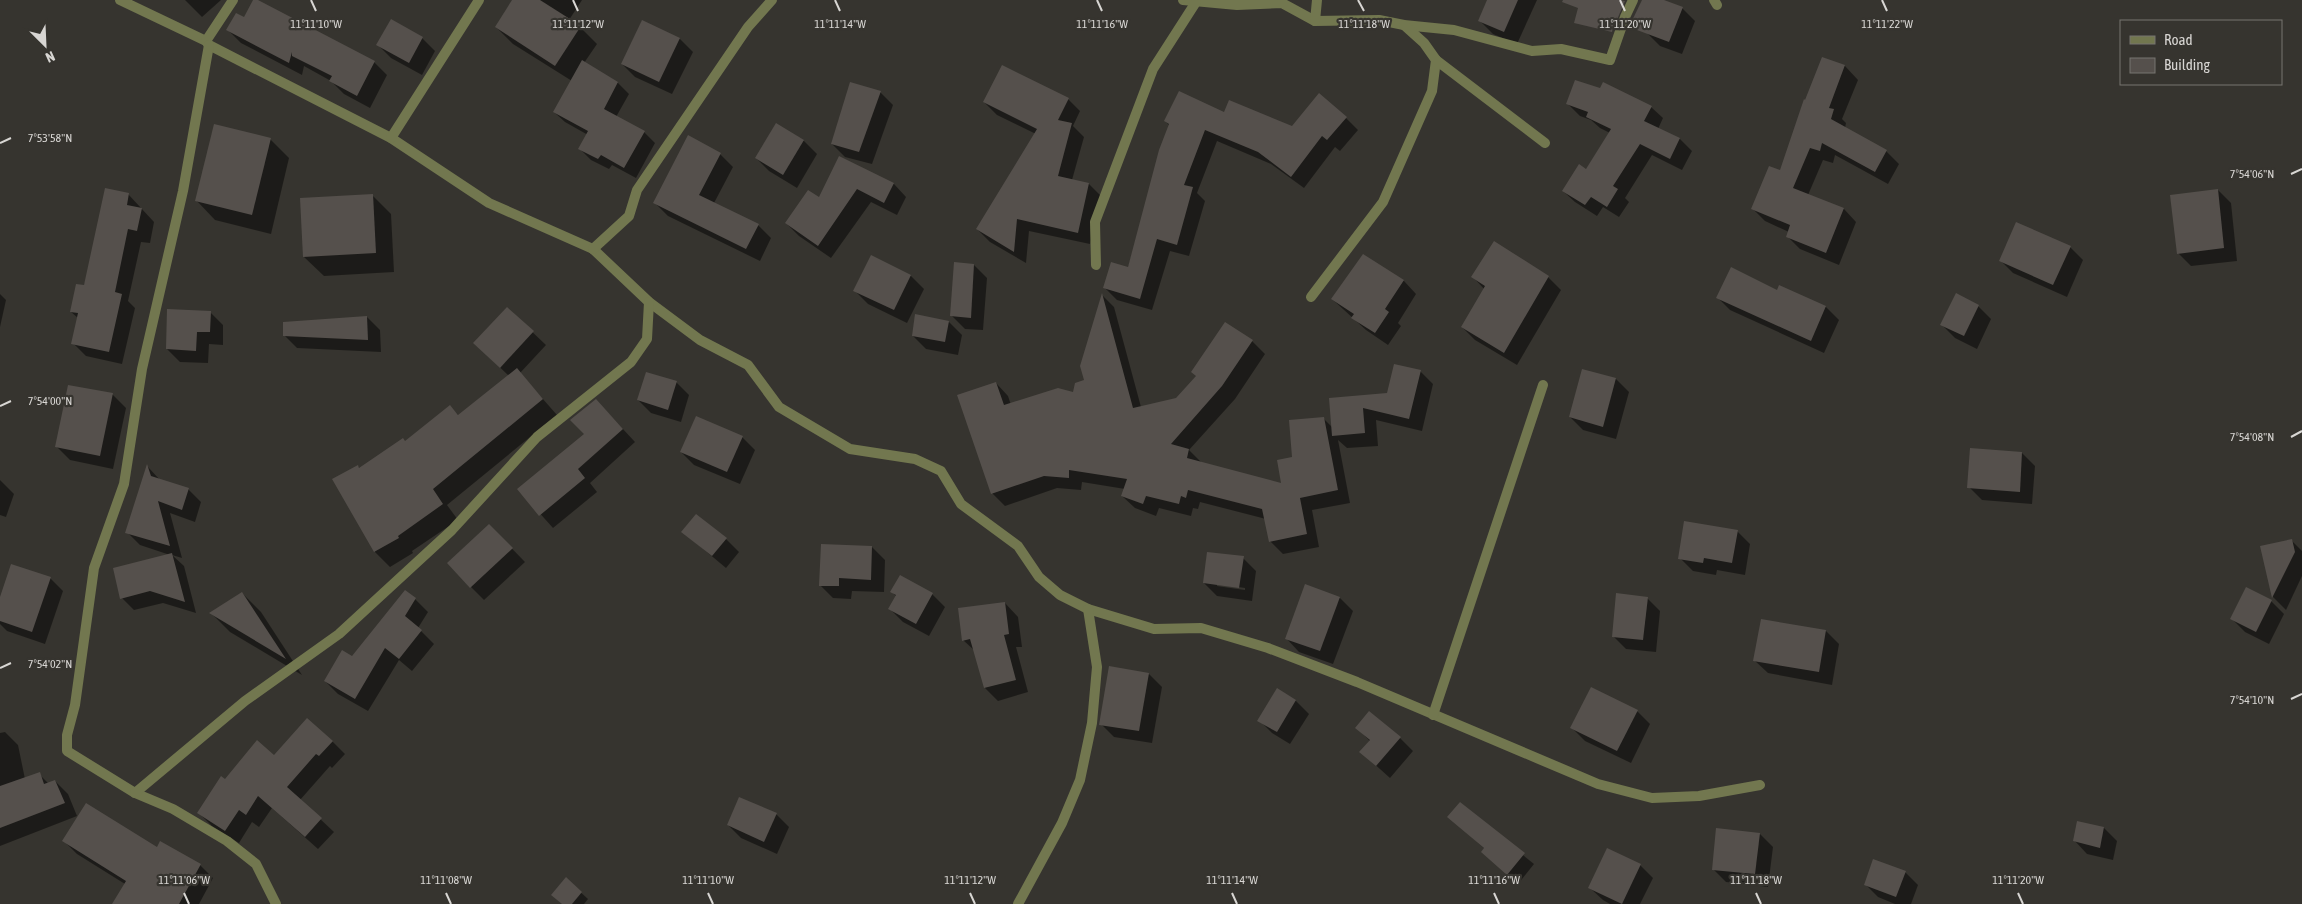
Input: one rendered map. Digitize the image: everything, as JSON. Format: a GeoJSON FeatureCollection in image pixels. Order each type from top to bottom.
{"type":"FeatureCollection","features":[{"type":"Feature","properties":{"kind":"street"},"geometry":{"type":"LineString","coordinates":[[120,0],[391,138],[489,204],[593,249],[649,302],[700,340],[748,365],[779,407],[850,449],[915,459],[941,471],[961,504],[1018,546],[1039,577],[1060,595],[1088,609],[1154,628],[1201,628],[1268,648],[1598,784],[1652,798],[1699,796],[1760,785]]}},
{"type":"Feature","properties":{"kind":"street"},"geometry":{"type":"LineString","coordinates":[[233,0],[207,43],[183,191],[142,369],[124,484],[94,568],[75,705],[67,735],[67,751],[135,793],[173,809],[227,841],[256,864],[276,904]]}},
{"type":"Feature","properties":{"kind":"street"},"geometry":{"type":"LineString","coordinates":[[391,138],[479,0]]}},
{"type":"Feature","properties":{"kind":"street"},"geometry":{"type":"LineString","coordinates":[[593,249],[629,216],[637,190],[748,27],[772,0]]}},
{"type":"Feature","properties":{"kind":"street"},"geometry":{"type":"LineString","coordinates":[[1183,0],[1238,5],[1282,3],[1315,21],[1379,20],[1404,25],[1454,30],[1532,51],[1561,50],[1610,60],[1624,17],[1633,0]]}},
{"type":"Feature","properties":{"kind":"street"},"geometry":{"type":"LineString","coordinates":[[1315,21],[1317,0]]}},
{"type":"Feature","properties":{"kind":"street"},"geometry":{"type":"LineString","coordinates":[[1714,0],[1717,5],[1719,0]]}},
{"type":"Feature","properties":{"kind":"street"},"geometry":{"type":"LineString","coordinates":[[1096,265],[1095,222],[1153,69],[1196,2]]}},
{"type":"Feature","properties":{"kind":"street"},"geometry":{"type":"LineString","coordinates":[[1404,25],[1424,43],[1436,60],[1544,143]]}},
{"type":"Feature","properties":{"kind":"street"},"geometry":{"type":"LineString","coordinates":[[1311,297],[1383,202],[1429,98],[1436,60]]}},
{"type":"Feature","properties":{"kind":"street"},"geometry":{"type":"LineString","coordinates":[[135,793],[244,700],[339,634],[452,530],[537,437],[631,362],[647,339],[649,302]]}},
{"type":"Feature","properties":{"kind":"street"},"geometry":{"type":"LineString","coordinates":[[1433,715],[1543,385]]}},
{"type":"Feature","properties":{"kind":"street"},"geometry":{"type":"LineString","coordinates":[[1018,904],[1062,823],[1080,780],[1092,724],[1097,667],[1088,609]]}},
{"type":"Feature","properties":{"kind":"building"},"geometry":{"type":"Polygon","coordinates":[[[253,0],[258,0],[375,61],[357,96],[329,81],[332,76],[292,56],[292,52],[289,63],[226,30],[236,13],[244,17],[253,0]]]}},
{"type":"Feature","properties":{"kind":"building"},"geometry":{"type":"Polygon","coordinates":[[[512,0],[540,0],[581,26],[555,66],[495,27],[512,0]]]}},
{"type":"Feature","properties":{"kind":"building"},"geometry":{"type":"Polygon","coordinates":[[[1487,0],[1518,0],[1504,32],[1478,21],[1487,0]]]}},
{"type":"Feature","properties":{"kind":"building"},"geometry":{"type":"Polygon","coordinates":[[[1563,0],[1625,1],[1616,22],[1614,22],[1612,32],[1574,23],[1578,8],[1562,2],[1563,0]]]}},
{"type":"Feature","properties":{"kind":"building"},"geometry":{"type":"Polygon","coordinates":[[[1642,0],[1664,0],[1683,7],[1669,42],[1629,27],[1642,0]]]}},
{"type":"Feature","properties":{"kind":"building"},"geometry":{"type":"Polygon","coordinates":[[[391,19],[423,37],[409,63],[376,45],[391,19]]]}},
{"type":"Feature","properties":{"kind":"building"},"geometry":{"type":"Polygon","coordinates":[[[642,20],[680,38],[659,82],[621,64],[642,20]]]}},
{"type":"Feature","properties":{"kind":"building"},"geometry":{"type":"Polygon","coordinates":[[[1822,57],[1845,65],[1829,108],[1834,109],[1831,119],[1887,150],[1875,172],[1822,143],[1820,151],[1810,148],[1793,188],[1844,208],[1826,253],[1786,237],[1790,225],[1751,209],[1769,166],[1780,170],[1804,99],[1822,57]]]}},
{"type":"Feature","properties":{"kind":"building"},"geometry":{"type":"Polygon","coordinates":[[[582,60],[618,82],[604,109],[645,131],[624,168],[601,155],[598,159],[578,149],[588,131],[553,112],[582,60]]]}},
{"type":"Feature","properties":{"kind":"building"},"geometry":{"type":"Polygon","coordinates":[[[1002,65],[1069,98],[1058,120],[1072,123],[1058,176],[1089,183],[1078,233],[1017,219],[1014,252],[976,229],[1037,129],[983,102],[1002,65]]]}},
{"type":"Feature","properties":{"kind":"building"},"geometry":{"type":"Polygon","coordinates":[[[1575,80],[1600,88],[1603,82],[1652,106],[1644,121],[1680,138],[1670,159],[1640,144],[1613,186],[1618,189],[1607,207],[1591,197],[1585,205],[1562,191],[1579,164],[1586,169],[1611,129],[1586,117],[1588,112],[1566,104],[1575,80]]]}},
{"type":"Feature","properties":{"kind":"building"},"geometry":{"type":"Polygon","coordinates":[[[850,82],[881,91],[859,152],[831,144],[850,82]]]}},
{"type":"Feature","properties":{"kind":"building"},"geometry":{"type":"Polygon","coordinates":[[[1179,91],[1224,112],[1229,100],[1292,126],[1319,93],[1347,117],[1327,140],[1322,136],[1291,177],[1258,152],[1205,130],[1184,185],[1193,187],[1177,245],[1157,239],[1140,299],[1103,288],[1111,262],[1128,267],[1159,150],[1169,124],[1164,121],[1179,91]]]}},
{"type":"Feature","properties":{"kind":"building"},"geometry":{"type":"Polygon","coordinates":[[[776,123],[804,140],[783,175],[755,158],[776,123]]]}},
{"type":"Feature","properties":{"kind":"building"},"geometry":{"type":"Polygon","coordinates":[[[214,124],[271,138],[252,215],[195,201],[214,124]]]}},
{"type":"Feature","properties":{"kind":"building"},"geometry":{"type":"Polygon","coordinates":[[[688,135],[721,153],[699,195],[759,224],[746,249],[653,203],[688,135]]]}},
{"type":"Feature","properties":{"kind":"building"},"geometry":{"type":"Polygon","coordinates":[[[839,156],[894,183],[884,203],[857,189],[818,246],[785,223],[808,190],[819,197],[839,156]]]}},
{"type":"Feature","properties":{"kind":"building"},"geometry":{"type":"Polygon","coordinates":[[[105,188],[129,193],[127,205],[142,208],[137,231],[128,229],[115,292],[122,294],[109,352],[71,344],[78,313],[70,312],[76,284],[84,285],[105,188]]]}},
{"type":"Feature","properties":{"kind":"building"},"geometry":{"type":"Polygon","coordinates":[[[2218,189],[2224,248],[2177,254],[2170,195],[2218,189]]]}},
{"type":"Feature","properties":{"kind":"building"},"geometry":{"type":"Polygon","coordinates":[[[373,194],[376,253],[303,257],[300,198],[373,194]]]}},
{"type":"Feature","properties":{"kind":"building"},"geometry":{"type":"Polygon","coordinates":[[[2016,222],[2071,246],[2053,285],[1999,261],[2016,222]]]}},
{"type":"Feature","properties":{"kind":"building"},"geometry":{"type":"Polygon","coordinates":[[[1494,241],[1549,276],[1504,353],[1461,327],[1485,286],[1471,277],[1494,241]]]}},
{"type":"Feature","properties":{"kind":"building"},"geometry":{"type":"Polygon","coordinates":[[[1363,254],[1404,280],[1385,309],[1389,312],[1375,333],[1351,318],[1354,314],[1331,299],[1363,254]]]}},
{"type":"Feature","properties":{"kind":"building"},"geometry":{"type":"Polygon","coordinates":[[[871,255],[911,275],[894,310],[853,291],[871,255]]]}},
{"type":"Feature","properties":{"kind":"building"},"geometry":{"type":"Polygon","coordinates":[[[954,262],[974,264],[971,318],[950,316],[954,262]]]}},
{"type":"Feature","properties":{"kind":"building"},"geometry":{"type":"Polygon","coordinates":[[[1731,267],[1777,290],[1779,285],[1826,306],[1811,341],[1716,298],[1731,267]]]}},
{"type":"Feature","properties":{"kind":"building"},"geometry":{"type":"Polygon","coordinates":[[[1102,293],[1133,408],[1176,398],[1196,376],[1191,372],[1225,322],[1253,340],[1222,386],[1171,444],[1189,449],[1187,458],[1281,483],[1277,460],[1292,457],[1289,420],[1324,417],[1338,490],[1300,498],[1307,534],[1269,542],[1262,509],[1188,490],[1186,498],[1181,496],[1179,504],[1146,496],[1143,504],[1121,496],[1127,479],[1069,470],[1069,478],[1044,476],[991,494],[957,395],[996,382],[1004,405],[1058,388],[1073,392],[1075,383],[1084,380],[1080,366],[1102,293]]]}},
{"type":"Feature","properties":{"kind":"building"},"geometry":{"type":"Polygon","coordinates":[[[1956,293],[1979,305],[1964,336],[1940,325],[1956,293]]]}},
{"type":"Feature","properties":{"kind":"building"},"geometry":{"type":"Polygon","coordinates":[[[507,307],[534,331],[500,368],[473,343],[507,307]]]}},
{"type":"Feature","properties":{"kind":"building"},"geometry":{"type":"Polygon","coordinates":[[[167,309],[211,311],[210,332],[197,332],[196,351],[166,349],[167,309]]]}},
{"type":"Feature","properties":{"kind":"building"},"geometry":{"type":"Polygon","coordinates":[[[915,314],[949,321],[945,342],[912,336],[915,314]]]}},
{"type":"Feature","properties":{"kind":"building"},"geometry":{"type":"Polygon","coordinates":[[[367,316],[368,340],[283,336],[283,322],[367,316]]]}},
{"type":"Feature","properties":{"kind":"building"},"geometry":{"type":"Polygon","coordinates":[[[1394,364],[1421,370],[1409,419],[1363,408],[1365,433],[1332,436],[1329,398],[1387,393],[1394,364]]]}},
{"type":"Feature","properties":{"kind":"building"},"geometry":{"type":"Polygon","coordinates":[[[517,368],[543,399],[433,489],[443,504],[398,536],[399,538],[374,552],[332,479],[358,465],[359,468],[403,438],[405,441],[450,405],[458,415],[517,368]]]}},
{"type":"Feature","properties":{"kind":"building"},"geometry":{"type":"Polygon","coordinates":[[[1582,369],[1616,378],[1603,427],[1569,417],[1582,369]]]}},
{"type":"Feature","properties":{"kind":"building"},"geometry":{"type":"Polygon","coordinates":[[[646,372],[677,381],[668,410],[637,400],[646,372]]]}},
{"type":"Feature","properties":{"kind":"building"},"geometry":{"type":"Polygon","coordinates":[[[68,385],[113,393],[100,456],[55,447],[68,385]]]}},
{"type":"Feature","properties":{"kind":"building"},"geometry":{"type":"Polygon","coordinates":[[[596,399],[623,429],[578,469],[585,478],[539,516],[517,489],[584,434],[570,420],[596,399]]]}},
{"type":"Feature","properties":{"kind":"building"},"geometry":{"type":"Polygon","coordinates":[[[696,416],[743,436],[727,472],[680,452],[696,416]]]}},
{"type":"Feature","properties":{"kind":"building"},"geometry":{"type":"Polygon","coordinates":[[[1970,448],[2022,452],[2020,492],[1967,488],[1970,448]]]}},
{"type":"Feature","properties":{"kind":"building"},"geometry":{"type":"Polygon","coordinates":[[[147,464],[151,476],[189,488],[182,510],[158,501],[170,546],[125,533],[147,464]]]}},
{"type":"Feature","properties":{"kind":"building"},"geometry":{"type":"Polygon","coordinates":[[[696,514],[727,538],[712,556],[681,532],[696,514]]]}},
{"type":"Feature","properties":{"kind":"building"},"geometry":{"type":"Polygon","coordinates":[[[1684,521],[1738,530],[1732,563],[1704,558],[1703,563],[1678,559],[1684,521]]]}},
{"type":"Feature","properties":{"kind":"building"},"geometry":{"type":"Polygon","coordinates":[[[489,524],[513,548],[470,588],[447,563],[489,524]]]}},
{"type":"Feature","properties":{"kind":"building"},"geometry":{"type":"Polygon","coordinates":[[[2292,539],[2295,552],[2272,598],[2260,546],[2292,539]]]}},
{"type":"Feature","properties":{"kind":"building"},"geometry":{"type":"Polygon","coordinates":[[[821,544],[872,546],[871,580],[839,578],[839,586],[819,586],[821,544]]]}},
{"type":"Feature","properties":{"kind":"building"},"geometry":{"type":"Polygon","coordinates":[[[1207,552],[1244,556],[1239,588],[1203,583],[1207,552]]]}},
{"type":"Feature","properties":{"kind":"building"},"geometry":{"type":"Polygon","coordinates":[[[172,553],[185,602],[150,591],[120,599],[113,568],[172,553]]]}},
{"type":"Feature","properties":{"kind":"building"},"geometry":{"type":"Polygon","coordinates":[[[11,564],[51,577],[32,632],[0,621],[0,597],[11,564]]]}},
{"type":"Feature","properties":{"kind":"building"},"geometry":{"type":"Polygon","coordinates":[[[900,575],[933,593],[916,624],[888,609],[896,595],[890,592],[900,575]]]}},
{"type":"Feature","properties":{"kind":"building"},"geometry":{"type":"Polygon","coordinates":[[[1305,584],[1340,597],[1320,651],[1285,639],[1305,584]]]}},
{"type":"Feature","properties":{"kind":"building"},"geometry":{"type":"Polygon","coordinates":[[[2246,587],[2272,600],[2256,632],[2230,619],[2246,587]]]}},
{"type":"Feature","properties":{"kind":"building"},"geometry":{"type":"Polygon","coordinates":[[[405,590],[416,598],[405,616],[422,630],[399,659],[385,648],[355,699],[324,681],[342,650],[352,656],[405,590]]]}},
{"type":"Feature","properties":{"kind":"building"},"geometry":{"type":"Polygon","coordinates":[[[242,592],[286,659],[209,613],[242,592]]]}},
{"type":"Feature","properties":{"kind":"building"},"geometry":{"type":"Polygon","coordinates":[[[1616,593],[1648,597],[1643,640],[1612,637],[1616,593]]]}},
{"type":"Feature","properties":{"kind":"building"},"geometry":{"type":"Polygon","coordinates":[[[1005,602],[1009,634],[1004,635],[1016,680],[984,688],[970,639],[962,641],[958,608],[1005,602]]]}},
{"type":"Feature","properties":{"kind":"building"},"geometry":{"type":"Polygon","coordinates":[[[1761,619],[1826,630],[1819,672],[1753,661],[1761,619]]]}},
{"type":"Feature","properties":{"kind":"building"},"geometry":{"type":"Polygon","coordinates":[[[1109,666],[1149,673],[1139,731],[1099,725],[1109,666]]]}},
{"type":"Feature","properties":{"kind":"building"},"geometry":{"type":"Polygon","coordinates":[[[1591,687],[1638,710],[1617,751],[1570,728],[1591,687]]]}},
{"type":"Feature","properties":{"kind":"building"},"geometry":{"type":"Polygon","coordinates":[[[1277,688],[1296,700],[1277,732],[1257,721],[1277,688]]]}},
{"type":"Feature","properties":{"kind":"building"},"geometry":{"type":"Polygon","coordinates":[[[1369,711],[1401,737],[1376,766],[1359,752],[1370,740],[1355,728],[1369,711]]]}},
{"type":"Feature","properties":{"kind":"building"},"geometry":{"type":"Polygon","coordinates":[[[307,718],[333,741],[319,756],[316,754],[287,787],[322,818],[305,837],[258,796],[246,815],[239,810],[225,831],[197,813],[221,776],[225,779],[257,740],[274,755],[307,718]]]}},
{"type":"Feature","properties":{"kind":"building"},"geometry":{"type":"Polygon","coordinates":[[[40,772],[44,784],[55,780],[65,803],[0,828],[0,786],[40,772]]]}},
{"type":"Feature","properties":{"kind":"building"},"geometry":{"type":"Polygon","coordinates":[[[739,797],[777,813],[764,842],[727,825],[739,797]]]}},
{"type":"Feature","properties":{"kind":"building"},"geometry":{"type":"Polygon","coordinates":[[[1460,802],[1525,853],[1507,875],[1481,852],[1484,848],[1447,817],[1460,802]]]}},
{"type":"Feature","properties":{"kind":"building"},"geometry":{"type":"Polygon","coordinates":[[[86,803],[157,847],[160,841],[201,864],[179,904],[112,904],[126,881],[62,841],[86,803]]]}},
{"type":"Feature","properties":{"kind":"building"},"geometry":{"type":"Polygon","coordinates":[[[2077,821],[2104,827],[2100,848],[2073,841],[2077,821]]]}},
{"type":"Feature","properties":{"kind":"building"},"geometry":{"type":"Polygon","coordinates":[[[1716,828],[1760,833],[1755,874],[1712,870],[1716,828]]]}},
{"type":"Feature","properties":{"kind":"building"},"geometry":{"type":"Polygon","coordinates":[[[1607,848],[1641,864],[1622,904],[1588,888],[1607,848]]]}},
{"type":"Feature","properties":{"kind":"building"},"geometry":{"type":"Polygon","coordinates":[[[1873,859],[1906,871],[1896,897],[1864,885],[1873,859]]]}},
{"type":"Feature","properties":{"kind":"building"},"geometry":{"type":"Polygon","coordinates":[[[566,877],[582,892],[572,904],[562,904],[551,895],[566,877]]]}}]}
